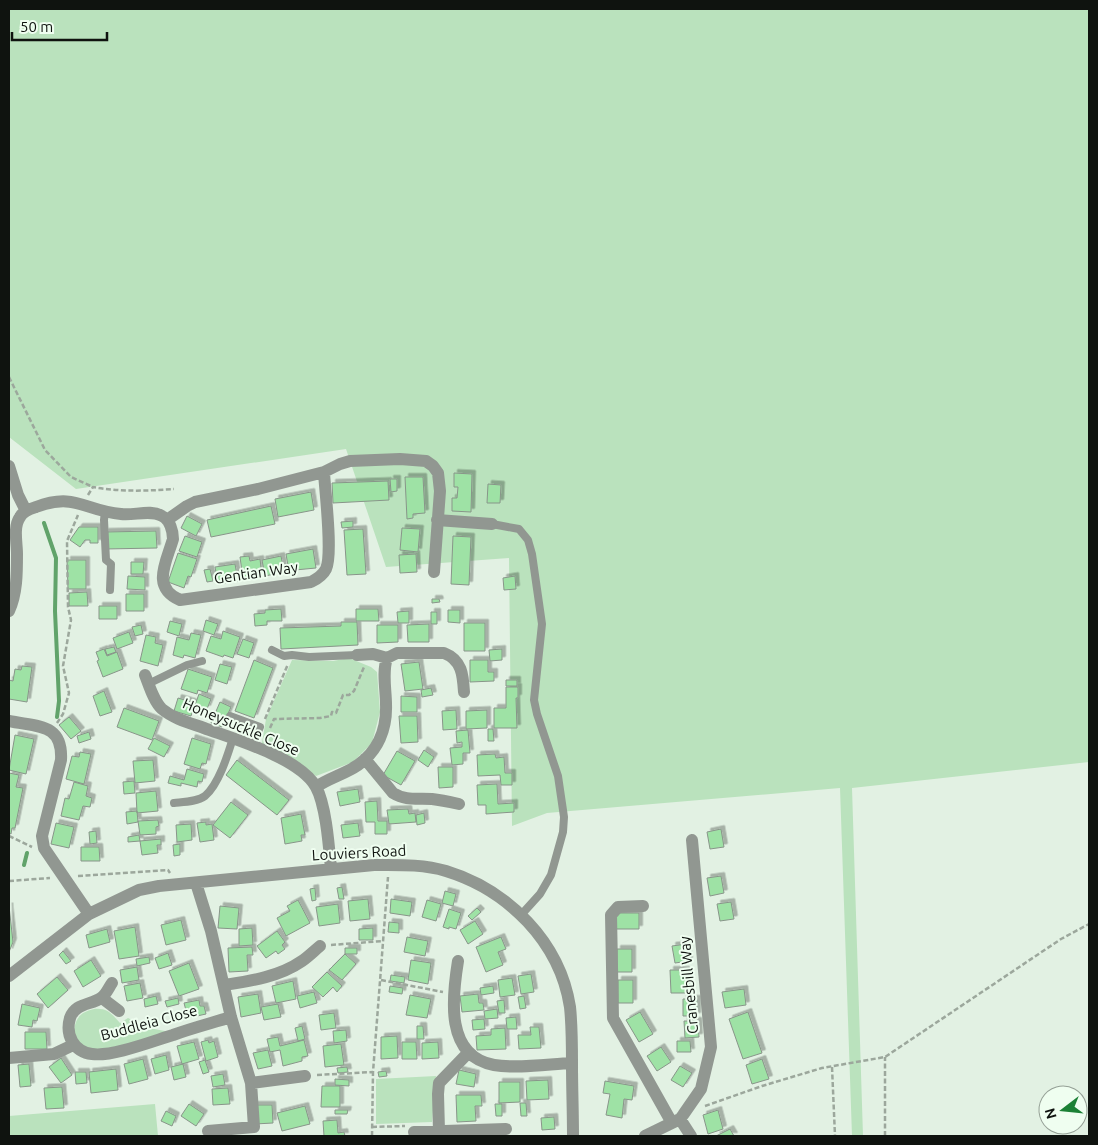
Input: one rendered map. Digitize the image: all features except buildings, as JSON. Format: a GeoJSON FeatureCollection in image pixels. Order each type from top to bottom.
{"type":"FeatureCollection","features":[{"type":"Feature","properties":{"kind":"street"},"geometry":{"type":"LineString","coordinates":[[9,611],[15,589],[13,554],[16,526],[20,516],[26,511],[57,501],[72,501],[105,512],[121,515],[156,514],[167,520],[186,506],[195,502],[258,489],[324,472],[350,461],[400,459],[426,461],[433,466],[438,473],[440,491],[434,572]]}},
{"type":"Feature","properties":{"kind":"street"},"geometry":{"type":"LineString","coordinates":[[9,466],[18,495],[26,511]]}},
{"type":"Feature","properties":{"kind":"street","name":"Gentian Way"},"geometry":{"type":"LineString","coordinates":[[167,520],[173,534],[173,539],[162,579],[167,592],[180,600],[312,582],[325,571],[328,563],[328,522],[324,472]]}},
{"type":"Feature","properties":{"kind":"street"},"geometry":{"type":"LineString","coordinates":[[437,520],[492,524]]}},
{"type":"Feature","properties":{"kind":"street"},"geometry":{"type":"LineString","coordinates":[[361,659],[374,654],[387,658],[397,654],[444,653],[452,656],[462,669],[464,692]]}},
{"type":"Feature","properties":{"kind":"street"},"geometry":{"type":"LineString","coordinates":[[316,787],[357,766],[377,746],[384,731],[387,713],[385,670],[387,658]]}},
{"type":"Feature","properties":{"kind":"street","name":"Honeysuckle Close"},"geometry":{"type":"LineString","coordinates":[[147,679],[161,708],[172,715],[274,756],[297,768],[310,779],[319,794],[325,820],[331,869]]}},
{"type":"Feature","properties":{"kind":"street"},"geometry":{"type":"LineString","coordinates":[[9,721],[53,731],[59,738],[62,747],[61,760],[42,836],[44,848],[89,914]]}},
{"type":"Feature","properties":{"kind":"street"},"geometry":{"type":"LineString","coordinates":[[365,759],[393,793],[398,796],[405,799],[430,799],[459,804]]}},
{"type":"Feature","properties":{"kind":"street","name":"Cranesbill Way"},"geometry":{"type":"LineString","coordinates":[[678,1119],[702,1089],[711,1047],[692,840]]}},
{"type":"Feature","properties":{"kind":"street","name":"Louviers Road"},"geometry":{"type":"LineString","coordinates":[[9,976],[89,914],[139,890],[178,884],[388,865],[409,865],[445,871],[482,887],[504,900],[538,933],[552,956],[563,981],[569,1005],[572,1032],[573,1136]]}},
{"type":"Feature","properties":{"kind":"street"},"geometry":{"type":"LineString","coordinates":[[196,883],[211,931],[231,1017],[251,1083],[254,1127],[208,1130]]}},
{"type":"Feature","properties":{"kind":"street"},"geometry":{"type":"LineString","coordinates":[[643,906],[618,908],[611,915],[613,1018],[691,1136]]}},
{"type":"Feature","properties":{"kind":"street"},"geometry":{"type":"LineString","coordinates":[[224,985],[254,980],[276,973],[301,962],[320,946]]}},
{"type":"Feature","properties":{"kind":"street"},"geometry":{"type":"LineString","coordinates":[[458,961],[454,994],[456,1030],[460,1042],[468,1053],[480,1061],[495,1065],[525,1066],[572,1063]]}},
{"type":"Feature","properties":{"kind":"street"},"geometry":{"type":"LineString","coordinates":[[9,1058],[54,1054],[73,1045],[68,1032],[70,1018],[74,1011],[81,1006],[102,998],[112,982]]}},
{"type":"Feature","properties":{"kind":"street"},"geometry":{"type":"LineString","coordinates":[[102,998],[119,1011]]}},
{"type":"Feature","properties":{"kind":"street","name":"Buddleia Close"},"geometry":{"type":"LineString","coordinates":[[73,1045],[82,1052],[103,1054],[136,1047],[231,1017]]}},
{"type":"Feature","properties":{"kind":"street"},"geometry":{"type":"LineString","coordinates":[[439,1131],[439,1083],[468,1053]]}},
{"type":"Feature","properties":{"kind":"street"},"geometry":{"type":"LineString","coordinates":[[251,1083],[305,1076]]}},
{"type":"Feature","properties":{"kind":"street"},"geometry":{"type":"LineString","coordinates":[[645,1136],[678,1119]]}},
{"type":"Feature","properties":{"kind":"street"},"geometry":{"type":"LineString","coordinates":[[414,1132],[506,1130]]}},
{"type":"Feature","properties":{"kind":"lane"},"geometry":{"type":"LineString","coordinates":[[105,512],[106,560],[111,564],[110,590]]}},
{"type":"Feature","properties":{"kind":"lane"},"geometry":{"type":"LineString","coordinates":[[492,524],[519,529],[528,540],[532,554],[542,624],[534,700],[558,776],[564,817],[564,832],[551,875],[540,894],[521,915]]}},
{"type":"Feature","properties":{"kind":"lane"},"geometry":{"type":"LineString","coordinates":[[272,650],[284,656],[292,654],[309,657],[361,659]]}},
{"type":"Feature","properties":{"kind":"lane"},"geometry":{"type":"LineString","coordinates":[[147,679],[202,660]]}},
{"type":"Feature","properties":{"kind":"lane"},"geometry":{"type":"LineString","coordinates":[[230,716],[260,727],[252,746]]}},
{"type":"Feature","properties":{"kind":"lane"},"geometry":{"type":"LineString","coordinates":[[174,803],[195,800],[205,796],[224,765],[233,738]]}},
{"type":"Feature","properties":{"kind":"path"},"geometry":{"type":"LineString","coordinates":[[9,377],[45,450],[71,477],[93,487],[110,490],[135,492],[174,489]]}},
{"type":"Feature","properties":{"kind":"path"},"geometry":{"type":"LineString","coordinates":[[53,731],[63,714],[69,693],[63,666],[71,620],[68,607],[67,541],[83,504],[93,487]]}},
{"type":"Feature","properties":{"kind":"path"},"geometry":{"type":"LineString","coordinates":[[260,727],[265,720],[292,654]]}},
{"type":"Feature","properties":{"kind":"path"},"geometry":{"type":"LineString","coordinates":[[274,719],[320,718],[330,716],[332,712],[336,713],[343,695],[349,695],[354,691],[361,659]]}},
{"type":"Feature","properties":{"kind":"path"},"geometry":{"type":"LineString","coordinates":[[9,836],[35,848],[44,848]]}},
{"type":"Feature","properties":{"kind":"path"},"geometry":{"type":"LineString","coordinates":[[372,1136],[373,1072],[384,941],[388,865]]}},
{"type":"Feature","properties":{"kind":"path"},"geometry":{"type":"LineString","coordinates":[[9,881],[168,870],[178,884]]}},
{"type":"Feature","properties":{"kind":"path"},"geometry":{"type":"LineString","coordinates":[[678,1119],[762,1086],[832,1067],[885,1057],[1061,939],[1089,924]]}},
{"type":"Feature","properties":{"kind":"path"},"geometry":{"type":"LineString","coordinates":[[320,946],[384,941]]}},
{"type":"Feature","properties":{"kind":"path"},"geometry":{"type":"LineString","coordinates":[[381,980],[454,994]]}},
{"type":"Feature","properties":{"kind":"path"},"geometry":{"type":"LineString","coordinates":[[885,1057],[885,1136]]}},
{"type":"Feature","properties":{"kind":"path"},"geometry":{"type":"LineString","coordinates":[[832,1067],[835,1136]]}},
{"type":"Feature","properties":{"kind":"path"},"geometry":{"type":"LineString","coordinates":[[305,1076],[373,1072]]}},
{"type":"Feature","properties":{"kind":"path"},"geometry":{"type":"LineString","coordinates":[[372,1126],[414,1126],[414,1132]]}},
{"type":"Feature","properties":{"kind":"green space"},"geometry":{"type":"Polygon","coordinates":[[[9,9],[1089,9],[1089,762],[852,788],[863,1136],[852,1136],[840,788],[547,813],[512,826],[509,558],[386,567],[346,449],[76,489],[9,437],[9,9]]]}},
{"type":"Feature","properties":{"kind":"green space"},"geometry":{"type":"Polygon","coordinates":[[[349,658],[371,667],[377,672],[380,712],[372,743],[353,762],[316,776],[284,754],[262,743],[266,719],[292,660],[333,661],[349,658]]]}},
{"type":"Feature","properties":{"kind":"green space"},"geometry":{"type":"Polygon","coordinates":[[[94,1009],[102,1009],[108,1012],[120,1023],[128,1018],[149,1028],[170,1032],[138,1042],[109,1048],[86,1048],[78,1043],[74,1030],[75,1025],[80,1016],[94,1009]]]}},
{"type":"Feature","properties":{"kind":"green space"},"geometry":{"type":"Polygon","coordinates":[[[436,1076],[432,1122],[376,1124],[376,1079],[436,1076]]]}},
{"type":"Feature","properties":{"kind":"green space"},"geometry":{"type":"Polygon","coordinates":[[[155,1104],[158,1136],[9,1136],[9,1116],[155,1104]]]}},
{"type":"Feature","properties":{"kind":"waterway"},"geometry":{"type":"LineString","coordinates":[[44,523],[56,558],[55,611],[59,701],[57,717]]}},
{"type":"Feature","properties":{"kind":"waterway"},"geometry":{"type":"LineString","coordinates":[[24,865],[27,853]]}}]}
